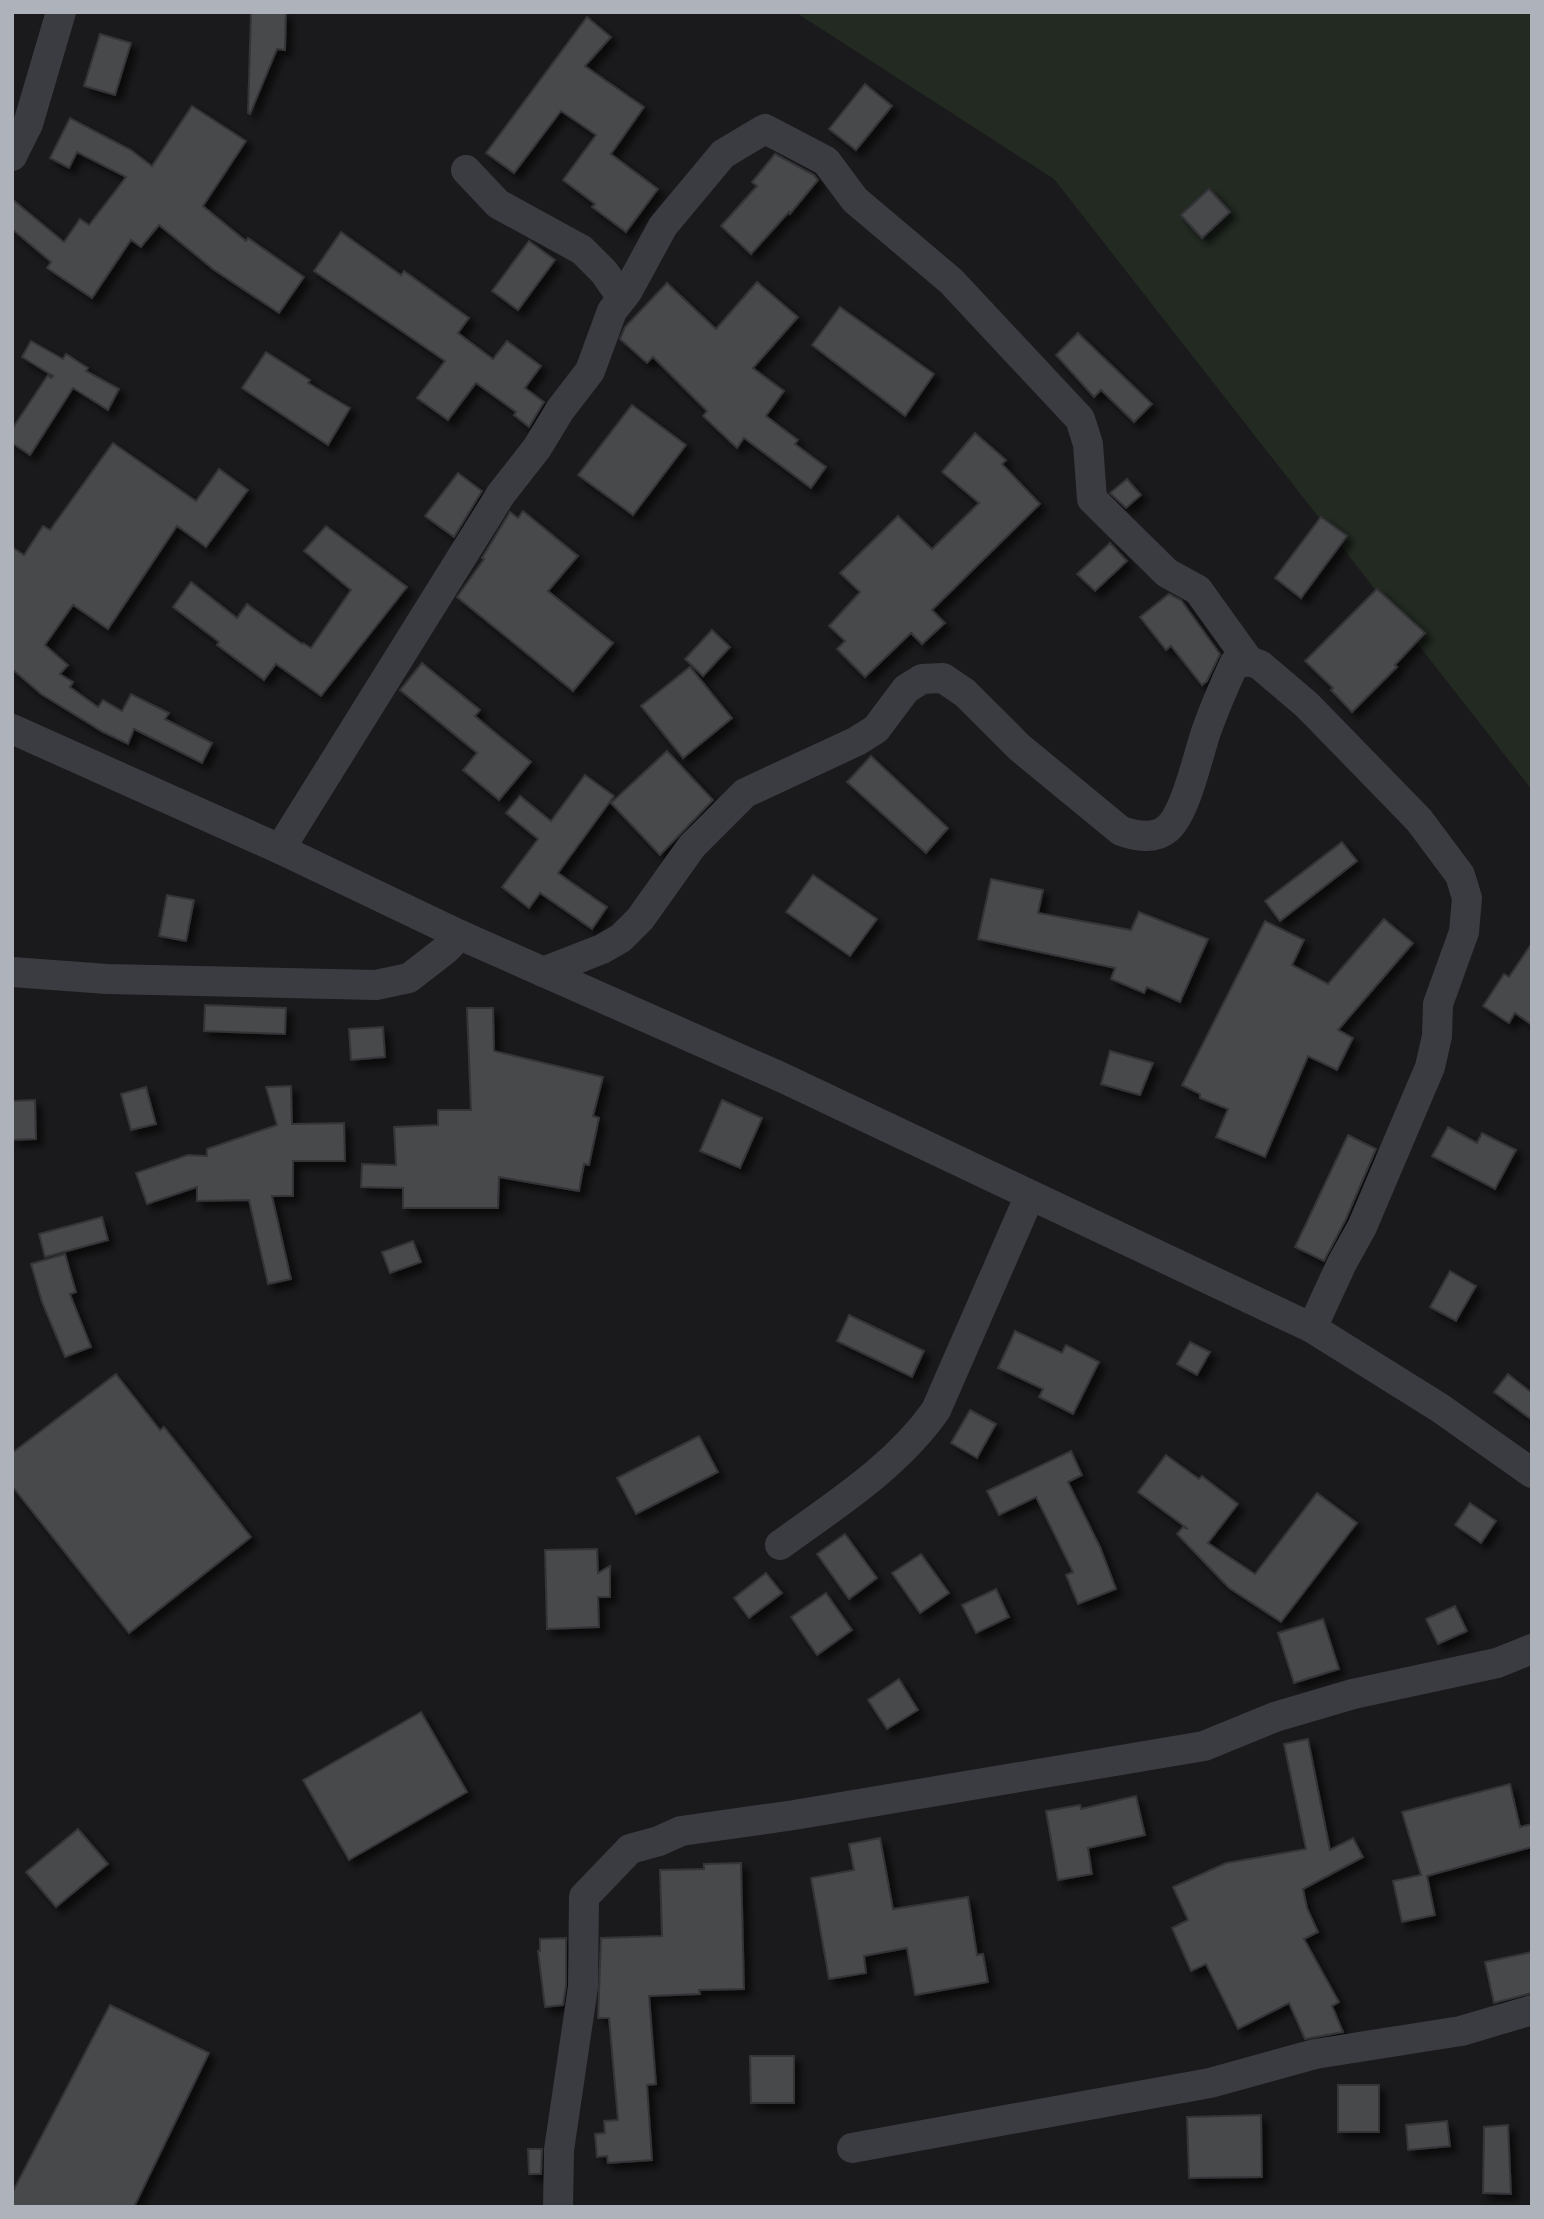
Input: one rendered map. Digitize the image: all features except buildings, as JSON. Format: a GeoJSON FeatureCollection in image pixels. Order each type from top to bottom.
{"type":"FeatureCollection","features":[{"type":"Feature","properties":{"kind":"street"},"geometry":{"type":"LineString","coordinates":[[12,156],[28,124],[61,12]]}},
{"type":"Feature","properties":{"kind":"street"},"geometry":{"type":"LineString","coordinates":[[279,849],[501,494],[537,448],[559,410],[590,370],[612,311],[663,226],[723,154],[765,130],[826,160],[855,200],[951,281],[1080,419],[1088,444],[1092,499],[1167,573],[1198,590],[1249,661]]}},
{"type":"Feature","properties":{"kind":"street"},"geometry":{"type":"LineString","coordinates":[[466,170],[498,204],[582,250],[604,272],[622,298]]}},
{"type":"Feature","properties":{"kind":"street"},"geometry":{"type":"LineString","coordinates":[[543,972],[602,949],[621,938],[640,919],[692,846],[745,793],[857,741],[876,729],[906,689],[922,679],[943,678],[965,693],[1018,747],[1121,831],[1138,836],[1167,830],[1179,815],[1206,729],[1234,664],[1249,661],[1260,665],[1307,705],[1419,820],[1460,875],[1467,898],[1464,932],[1438,1004],[1437,1036],[1430,1067],[1362,1227],[1312,1328]]}},
{"type":"Feature","properties":{"kind":"street"},"geometry":{"type":"LineString","coordinates":[[12,729],[279,849],[460,935],[783,1078],[1312,1328],[1440,1408],[1532,1473]]}},
{"type":"Feature","properties":{"kind":"street"},"geometry":{"type":"LineString","coordinates":[[12,972],[107,979],[376,985],[409,978],[460,935]]}},
{"type":"Feature","properties":{"kind":"street"},"geometry":{"type":"LineString","coordinates":[[780,1545],[855,1491],[919,1435],[936,1410],[1030,1195]]}},
{"type":"Feature","properties":{"kind":"street"},"geometry":{"type":"LineString","coordinates":[[558,2207],[559,2150],[583,1987],[584,1896],[630,1849],[659,1841],[681,1831],[794,1815],[1204,1746],[1275,1717],[1353,1694],[1497,1664],[1532,1649]]}},
{"type":"Feature","properties":{"kind":"street"},"geometry":{"type":"LineString","coordinates":[[852,2148],[1210,2083],[1315,2054],[1461,2031],[1532,2010]]}},
{"type":"Feature","properties":{"kind":"shaded area"},"geometry":{"type":"Polygon","coordinates":[[[795,12],[1532,12],[1532,790],[1054,179],[795,12]]]}}]}
